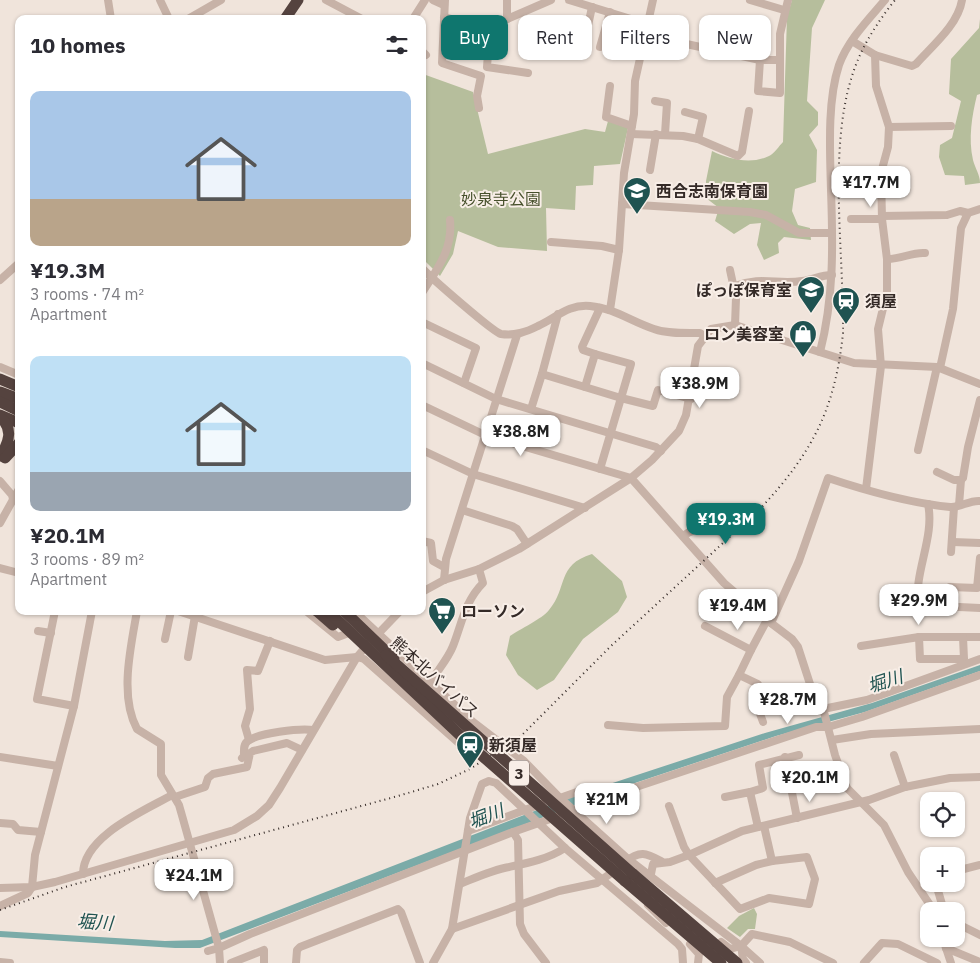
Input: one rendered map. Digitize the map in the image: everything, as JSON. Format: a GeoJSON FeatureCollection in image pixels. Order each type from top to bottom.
{"type":"FeatureCollection","features":[{"type":"Feature","properties":{"kind":"highway"},"geometry":{"type":"LineString","coordinates":[[288,15],[298,0]]}},
{"type":"Feature","properties":{"kind":"highway"},"geometry":{"type":"LineString","coordinates":[[0,379],[15,385]]}},
{"type":"Feature","properties":{"kind":"highway"},"geometry":{"type":"LineString","coordinates":[[0,392],[15,404]]}},
{"type":"Feature","properties":{"kind":"highway"},"geometry":{"type":"LineString","coordinates":[[0,402],[15,406]]}},
{"type":"Feature","properties":{"kind":"highway"},"geometry":{"type":"LineString","coordinates":[[0,416],[15,422]]}},
{"type":"Feature","properties":{"kind":"highway"},"geometry":{"type":"LineString","coordinates":[[0,416],[5,422],[9,433],[8,444],[0,456]]}},
{"type":"Feature","properties":{"kind":"highway"},"geometry":{"type":"LineString","coordinates":[[0,463],[15,447]]}},
{"type":"Feature","properties":{"kind":"highway","name":"3"},"geometry":{"type":"LineString","coordinates":[[322,615],[410,688]]}},
{"type":"Feature","properties":{"kind":"highway","name":"熊本北バイパス"},"geometry":{"type":"LineString","coordinates":[[332,615],[480,754],[629,878],[643,882],[737,963]]}},
{"type":"Feature","properties":{"kind":"highway","name":"熊本北バイパス"},"geometry":{"type":"LineString","coordinates":[[343,615],[629,878]]}},
{"type":"Feature","properties":{"kind":"highway","name":"3"},"geometry":{"type":"LineString","coordinates":[[356,615],[406,672]]}},
{"type":"Feature","properties":{"kind":"highway","name":"熊本北バイパス"},"geometry":{"type":"LineString","coordinates":[[643,882],[721,963]]}},
{"type":"Feature","properties":{"kind":"street"},"geometry":{"type":"LineString","coordinates":[[108,0],[110,15]]}},
{"type":"Feature","properties":{"kind":"street"},"geometry":{"type":"LineString","coordinates":[[160,0],[167,15]]}},
{"type":"Feature","properties":{"kind":"street"},"geometry":{"type":"LineString","coordinates":[[195,15],[220,0]]}},
{"type":"Feature","properties":{"kind":"street"},"geometry":{"type":"LineString","coordinates":[[326,0],[354,15]]}},
{"type":"Feature","properties":{"kind":"street"},"geometry":{"type":"LineString","coordinates":[[416,15],[426,0]]}},
{"type":"Feature","properties":{"kind":"street"},"geometry":{"type":"LineString","coordinates":[[433,0],[444,3]]}},
{"type":"Feature","properties":{"kind":"street"},"geometry":{"type":"LineString","coordinates":[[507,0],[507,15]]}},
{"type":"Feature","properties":{"kind":"street"},"geometry":{"type":"LineString","coordinates":[[508,18],[539,3],[551,0]]}},
{"type":"Feature","properties":{"kind":"street"},"geometry":{"type":"LineString","coordinates":[[569,0],[578,1],[619,15]]}},
{"type":"Feature","properties":{"kind":"street"},"geometry":{"type":"LineString","coordinates":[[649,15],[653,0]]}},
{"type":"Feature","properties":{"kind":"street"},"geometry":{"type":"LineString","coordinates":[[750,0],[784,10]]}},
{"type":"Feature","properties":{"kind":"street"},"geometry":{"type":"LineString","coordinates":[[760,60],[758,91],[780,93],[780,34],[784,10],[788,0]]}},
{"type":"Feature","properties":{"kind":"street"},"geometry":{"type":"LineString","coordinates":[[820,352],[828,322],[832,275],[830,152],[834,88],[839,64],[852,41],[885,0]]}},
{"type":"Feature","properties":{"kind":"street"},"geometry":{"type":"LineString","coordinates":[[852,41],[875,55],[903,65],[916,64],[948,28],[958,14],[962,0]]}},
{"type":"Feature","properties":{"kind":"street"},"geometry":{"type":"LineString","coordinates":[[590,15],[592,6]]}},
{"type":"Feature","properties":{"kind":"street"},"geometry":{"type":"LineString","coordinates":[[600,47],[610,12]]}},
{"type":"Feature","properties":{"kind":"street"},"geometry":{"type":"LineString","coordinates":[[866,489],[881,366],[878,337],[886,299],[887,259],[882,217],[881,173],[888,147],[889,127],[876,86],[875,55]]}},
{"type":"Feature","properties":{"kind":"street"},"geometry":{"type":"LineString","coordinates":[[442,60],[442,63],[482,76],[477,96],[479,108]]}},
{"type":"Feature","properties":{"kind":"street"},"geometry":{"type":"LineString","coordinates":[[488,60],[487,67],[528,73]]}},
{"type":"Feature","properties":{"kind":"street"},"geometry":{"type":"LineString","coordinates":[[610,310],[619,250],[624,173],[639,60]]}},
{"type":"Feature","properties":{"kind":"street"},"geometry":{"type":"LineString","coordinates":[[771,60],[780,60]]}},
{"type":"Feature","properties":{"kind":"street"},"geometry":{"type":"LineString","coordinates":[[610,86],[606,116],[631,130],[698,139],[738,156],[742,152],[749,111]]}},
{"type":"Feature","properties":{"kind":"street"},"geometry":{"type":"LineString","coordinates":[[655,101],[667,103],[665,134]]}},
{"type":"Feature","properties":{"kind":"street"},"geometry":{"type":"LineString","coordinates":[[685,112],[703,117],[698,139]]}},
{"type":"Feature","properties":{"kind":"street"},"geometry":{"type":"LineString","coordinates":[[889,127],[952,126]]}},
{"type":"Feature","properties":{"kind":"street"},"geometry":{"type":"LineString","coordinates":[[650,170],[656,134]]}},
{"type":"Feature","properties":{"kind":"street"},"geometry":{"type":"LineString","coordinates":[[622,204],[750,212],[766,216],[799,233],[832,233]]}},
{"type":"Feature","properties":{"kind":"street"},"geometry":{"type":"LineString","coordinates":[[851,219],[947,215],[960,211],[968,213],[980,209]]}},
{"type":"Feature","properties":{"kind":"street"},"geometry":{"type":"LineString","coordinates":[[918,450],[953,309],[961,228],[968,213]]}},
{"type":"Feature","properties":{"kind":"street"},"geometry":{"type":"LineString","coordinates":[[426,286],[449,245],[452,235],[450,220]]}},
{"type":"Feature","properties":{"kind":"street"},"geometry":{"type":"LineString","coordinates":[[551,242],[602,246],[619,250]]}},
{"type":"Feature","properties":{"kind":"street"},"geometry":{"type":"LineString","coordinates":[[887,259],[902,259],[917,252],[925,253]]}},
{"type":"Feature","properties":{"kind":"street"},"geometry":{"type":"LineString","coordinates":[[0,280],[15,267]]}},
{"type":"Feature","properties":{"kind":"street"},"geometry":{"type":"LineString","coordinates":[[730,270],[735,286],[735,325]]}},
{"type":"Feature","properties":{"kind":"street"},"geometry":{"type":"LineString","coordinates":[[426,272],[465,304],[491,329],[499,333],[517,335],[540,325],[558,314],[583,305],[610,310],[653,329],[700,333],[704,336]]}},
{"type":"Feature","properties":{"kind":"street"},"geometry":{"type":"LineString","coordinates":[[735,286],[762,280],[797,282],[819,275],[832,275]]}},
{"type":"Feature","properties":{"kind":"street"},"geometry":{"type":"LineString","coordinates":[[600,308],[582,347],[583,350],[631,364],[600,469]]}},
{"type":"Feature","properties":{"kind":"street"},"geometry":{"type":"LineString","coordinates":[[530,409],[542,374],[558,314]]}},
{"type":"Feature","properties":{"kind":"street"},"geometry":{"type":"LineString","coordinates":[[426,324],[476,348],[464,383]]}},
{"type":"Feature","properties":{"kind":"street"},"geometry":{"type":"LineString","coordinates":[[426,590],[444,580],[479,569],[527,544],[631,478],[661,451],[679,431],[690,399],[698,346],[711,329],[735,325],[854,364],[938,368],[980,384]]}},
{"type":"Feature","properties":{"kind":"street"},"geometry":{"type":"LineString","coordinates":[[444,580],[444,567],[517,335]]}},
{"type":"Feature","properties":{"kind":"street"},"geometry":{"type":"LineString","coordinates":[[585,387],[595,354]]}},
{"type":"Feature","properties":{"kind":"street"},"geometry":{"type":"LineString","coordinates":[[426,365],[496,399],[656,446],[661,451]]}},
{"type":"Feature","properties":{"kind":"street"},"geometry":{"type":"LineString","coordinates":[[0,367],[15,373]]}},
{"type":"Feature","properties":{"kind":"street"},"geometry":{"type":"LineString","coordinates":[[542,374],[653,406],[658,390],[690,399]]}},
{"type":"Feature","properties":{"kind":"street"},"geometry":{"type":"LineString","coordinates":[[951,552],[961,480],[980,400]]}},
{"type":"Feature","properties":{"kind":"street"},"geometry":{"type":"LineString","coordinates":[[426,407],[485,434],[631,478],[724,583],[792,639],[798,647],[810,684],[823,711],[847,788],[884,825],[908,872],[928,902]]}},
{"type":"Feature","properties":{"kind":"street"},"geometry":{"type":"LineString","coordinates":[[426,452],[473,474],[585,508]]}},
{"type":"Feature","properties":{"kind":"street"},"geometry":{"type":"LineString","coordinates":[[938,472],[954,480],[961,480]]}},
{"type":"Feature","properties":{"kind":"street"},"geometry":{"type":"LineString","coordinates":[[608,725],[643,728],[725,726],[727,697],[751,650],[769,622],[799,561],[828,478],[928,504],[957,506],[980,501]]}},
{"type":"Feature","properties":{"kind":"street"},"geometry":{"type":"LineString","coordinates":[[0,481],[12,495],[13,499]]}},
{"type":"Feature","properties":{"kind":"street"},"geometry":{"type":"LineString","coordinates":[[0,523],[15,496]]}},
{"type":"Feature","properties":{"kind":"street"},"geometry":{"type":"LineString","coordinates":[[928,504],[926,540],[918,578],[918,605],[980,608]]}},
{"type":"Feature","properties":{"kind":"street"},"geometry":{"type":"LineString","coordinates":[[462,510],[518,529],[527,544]]}},
{"type":"Feature","properties":{"kind":"street"},"geometry":{"type":"LineString","coordinates":[[683,536],[692,529],[709,528],[726,534],[743,512]]}},
{"type":"Feature","properties":{"kind":"street"},"geometry":{"type":"LineString","coordinates":[[426,542],[431,543],[434,561],[444,567]]}},
{"type":"Feature","properties":{"kind":"street"},"geometry":{"type":"LineString","coordinates":[[953,542],[980,543]]}},
{"type":"Feature","properties":{"kind":"street"},"geometry":{"type":"LineString","coordinates":[[950,606],[950,588],[977,588],[980,558]]}},
{"type":"Feature","properties":{"kind":"street"},"geometry":{"type":"LineString","coordinates":[[0,568],[15,572]]}},
{"type":"Feature","properties":{"kind":"street"},"geometry":{"type":"LineString","coordinates":[[430,683],[452,649],[461,618],[470,599],[483,582],[479,569]]}},
{"type":"Feature","properties":{"kind":"street"},"geometry":{"type":"LineString","coordinates":[[54,615],[37,699],[74,706]]}},
{"type":"Feature","properties":{"kind":"street"},"geometry":{"type":"LineString","coordinates":[[0,906],[28,893],[32,886],[35,855],[74,706],[91,615]]}},
{"type":"Feature","properties":{"kind":"street"},"geometry":{"type":"LineString","coordinates":[[136,615],[128,667],[130,705],[137,729],[161,744],[161,775],[174,796],[190,843],[218,947],[220,963]]}},
{"type":"Feature","properties":{"kind":"street"},"geometry":{"type":"LineString","coordinates":[[166,640],[170,615]]}},
{"type":"Feature","properties":{"kind":"street"},"geometry":{"type":"LineString","coordinates":[[192,615],[325,660],[357,657],[364,659],[461,745],[473,741],[483,729]]}},
{"type":"Feature","properties":{"kind":"street"},"geometry":{"type":"LineString","coordinates":[[311,615],[338,637],[369,624]]}},
{"type":"Feature","properties":{"kind":"street"},"geometry":{"type":"LineString","coordinates":[[357,615],[379,633],[430,683],[542,777],[560,798],[628,859],[643,882],[654,914],[697,950],[700,959],[698,963]]}},
{"type":"Feature","properties":{"kind":"street"},"geometry":{"type":"LineString","coordinates":[[0,888],[32,886],[83,874],[234,830],[257,816],[280,788],[357,657],[396,615]]}},
{"type":"Feature","properties":{"kind":"street"},"geometry":{"type":"LineString","coordinates":[[188,657],[195,616]]}},
{"type":"Feature","properties":{"kind":"street"},"geometry":{"type":"LineString","coordinates":[[705,626],[751,650]]}},
{"type":"Feature","properties":{"kind":"street"},"geometry":{"type":"LineString","coordinates":[[38,631],[51,633]]}},
{"type":"Feature","properties":{"kind":"street"},"geometry":{"type":"LineString","coordinates":[[861,646],[919,637],[980,637]]}},
{"type":"Feature","properties":{"kind":"street"},"geometry":{"type":"LineString","coordinates":[[919,637],[920,659],[964,659],[964,637]]}},
{"type":"Feature","properties":{"kind":"street"},"geometry":{"type":"LineString","coordinates":[[249,740],[245,726],[250,709],[247,670],[258,671],[270,641]]}},
{"type":"Feature","properties":{"kind":"street"},"geometry":{"type":"LineString","coordinates":[[823,711],[867,700],[980,659]]}},
{"type":"Feature","properties":{"kind":"street"},"geometry":{"type":"LineString","coordinates":[[739,675],[758,684],[760,711],[763,722]]}},
{"type":"Feature","properties":{"kind":"street"},"geometry":{"type":"LineString","coordinates":[[208,951],[572,809],[816,727],[828,726],[980,675]]}},
{"type":"Feature","properties":{"kind":"street"},"geometry":{"type":"LineString","coordinates":[[832,740],[872,734],[980,729]]}},
{"type":"Feature","properties":{"kind":"street"},"geometry":{"type":"LineString","coordinates":[[242,758],[244,756],[244,746],[249,740],[287,730],[313,730]]}},
{"type":"Feature","properties":{"kind":"street"},"geometry":{"type":"LineString","coordinates":[[83,874],[85,860],[104,835],[174,796],[205,787],[213,774],[247,767],[250,753],[253,750],[286,743],[302,750]]}},
{"type":"Feature","properties":{"kind":"street"},"geometry":{"type":"LineString","coordinates":[[725,797],[763,788],[759,765],[799,755]]}},
{"type":"Feature","properties":{"kind":"street"},"geometry":{"type":"LineString","coordinates":[[894,755],[905,787]]}},
{"type":"Feature","properties":{"kind":"street"},"geometry":{"type":"LineString","coordinates":[[0,757],[58,766]]}},
{"type":"Feature","properties":{"kind":"street"},"geometry":{"type":"LineString","coordinates":[[785,757],[797,818]]}},
{"type":"Feature","properties":{"kind":"street"},"geometry":{"type":"LineString","coordinates":[[517,802],[542,777]]}},
{"type":"Feature","properties":{"kind":"street"},"geometry":{"type":"LineString","coordinates":[[452,929],[559,891],[589,886],[603,880],[638,853],[645,852],[661,861],[670,862],[689,856],[742,831],[862,802],[905,787],[950,778],[980,777]]}},
{"type":"Feature","properties":{"kind":"street"},"geometry":{"type":"LineString","coordinates":[[433,963],[452,929],[473,805],[485,782],[496,783],[565,848],[678,944],[682,949],[683,963]]}},
{"type":"Feature","properties":{"kind":"street"},"geometry":{"type":"LineString","coordinates":[[468,832],[591,787]]}},
{"type":"Feature","properties":{"kind":"street"},"geometry":{"type":"LineString","coordinates":[[750,792],[772,861]]}},
{"type":"Feature","properties":{"kind":"street"},"geometry":{"type":"LineString","coordinates":[[669,806],[689,856],[740,909],[769,898],[809,904],[815,879],[807,857],[756,865],[715,883]]}},
{"type":"Feature","properties":{"kind":"street"},"geometry":{"type":"LineString","coordinates":[[0,823],[13,824],[18,830],[41,832]]}},
{"type":"Feature","properties":{"kind":"street"},"geometry":{"type":"LineString","coordinates":[[513,832],[518,840],[518,905],[521,930],[546,963]]}},
{"type":"Feature","properties":{"kind":"street"},"geometry":{"type":"LineString","coordinates":[[460,884],[508,867],[519,866],[565,848]]}},
{"type":"Feature","properties":{"kind":"street"},"geometry":{"type":"LineString","coordinates":[[643,882],[653,864],[661,861]]}},
{"type":"Feature","properties":{"kind":"street"},"geometry":{"type":"LineString","coordinates":[[965,869],[980,865]]}},
{"type":"Feature","properties":{"kind":"street"},"geometry":{"type":"LineString","coordinates":[[643,882],[672,901],[726,947],[733,949],[741,946],[752,934],[759,934],[790,942],[834,963]]}},
{"type":"Feature","properties":{"kind":"street"},"geometry":{"type":"LineString","coordinates":[[643,882],[714,927],[741,946],[760,963]]}},
{"type":"Feature","properties":{"kind":"street"},"geometry":{"type":"LineString","coordinates":[[296,963],[297,950],[300,947],[398,909],[401,912],[417,954],[418,963]]}},
{"type":"Feature","properties":{"kind":"street"},"geometry":{"type":"LineString","coordinates":[[965,928],[980,935]]}},
{"type":"Feature","properties":{"kind":"street"},"geometry":{"type":"LineString","coordinates":[[864,963],[882,944],[898,944],[937,963]]}},
{"type":"Feature","properties":{"kind":"street"},"geometry":{"type":"LineString","coordinates":[[741,946],[743,959],[746,963]]}},
{"type":"Feature","properties":{"kind":"street"},"geometry":{"type":"LineString","coordinates":[[946,948],[980,962]]}},
{"type":"Feature","properties":{"kind":"street"},"geometry":{"type":"LineString","coordinates":[[946,948],[951,963]]}},
{"type":"Feature","properties":{"kind":"street"},"geometry":{"type":"LineString","coordinates":[[231,963],[264,950],[264,963]]}},
{"type":"Feature","properties":{"kind":"street"},"geometry":{"type":"LineString","coordinates":[[0,962],[10,963]]}},
{"type":"Feature","properties":{"kind":"green space"},"geometry":{"type":"Polygon","coordinates":[[[792,0],[825,0],[812,28],[807,101],[818,112],[818,125],[809,135],[817,150],[816,182],[795,189],[792,211],[798,225],[810,228],[811,240],[784,237],[778,243],[779,253],[764,260],[757,245],[761,223],[750,224],[734,234],[715,221],[719,208],[706,198],[706,181],[712,151],[740,160],[762,159],[775,152],[783,142],[787,17],[792,0]]]}},
{"type":"Feature","properties":{"kind":"green space"},"geometry":{"type":"Polygon","coordinates":[[[980,19],[980,94],[977,95],[975,103],[971,135],[973,160],[980,183],[965,185],[964,176],[945,175],[939,157],[940,145],[952,138],[961,101],[949,94],[951,59],[979,28],[980,19]]]}},
{"type":"Feature","properties":{"kind":"green space","name":"妙泉寺公園"},"geometry":{"type":"Polygon","coordinates":[[[426,75],[473,92],[488,154],[585,129],[605,132],[608,121],[628,128],[620,164],[594,166],[593,185],[576,186],[575,210],[546,208],[547,251],[498,247],[458,231],[453,254],[440,276],[426,262],[426,75]]]}},
{"type":"Feature","properties":{"kind":"green space"},"geometry":{"type":"Polygon","coordinates":[[[592,554],[622,581],[627,597],[618,612],[583,639],[554,680],[537,690],[518,675],[506,655],[510,636],[549,610],[555,602],[564,578],[573,564],[592,554]]]}},
{"type":"Feature","properties":{"kind":"green space"},"geometry":{"type":"Polygon","coordinates":[[[754,908],[757,914],[755,929],[748,929],[740,937],[727,928],[739,916],[754,908]]]}},
{"type":"Feature","properties":{"kind":"water"},"geometry":{"type":"Polygon","coordinates":[[[980,665],[980,671],[865,712],[776,736],[620,788],[200,948],[0,937],[0,931],[165,941],[202,940],[573,796],[765,733],[872,703],[980,665]]]}},
{"type":"Feature","properties":{"kind":"railway"},"geometry":{"type":"LineString","coordinates":[[0,910],[65,887],[398,796],[438,784],[470,769],[521,736],[611,646],[760,509],[794,469],[807,449],[827,408],[834,385],[843,333],[839,169],[845,106],[852,76],[860,55],[876,27],[895,0]]}},
{"type":"Feature","properties":{"kind":"place","name":"西合志南保育園"},"geometry":{"type":"Point","coordinates":[637,215]}},
{"type":"Feature","properties":{"kind":"place","name":"ぽっぽ保育室"},"geometry":{"type":"Point","coordinates":[811,314]}},
{"type":"Feature","properties":{"kind":"place","name":"須屋"},"geometry":{"type":"Point","coordinates":[846,325]}},
{"type":"Feature","properties":{"kind":"place","name":"ロン美容室"},"geometry":{"type":"Point","coordinates":[803,358]}},
{"type":"Feature","properties":{"kind":"place","name":"ローソン"},"geometry":{"type":"Point","coordinates":[442,635]}},
{"type":"Feature","properties":{"kind":"place","name":"新須屋"},"geometry":{"type":"Point","coordinates":[470,769]}},
{"type":"Feature","properties":{"kind":"water label","name":"堀川"},"geometry":{"type":"Point","coordinates":[885,681]}},
{"type":"Feature","properties":{"kind":"water label","name":"堀川"},"geometry":{"type":"Point","coordinates":[486,816]}},
{"type":"Feature","properties":{"kind":"water label","name":"堀川"},"geometry":{"type":"Point","coordinates":[95,922]}}]}
